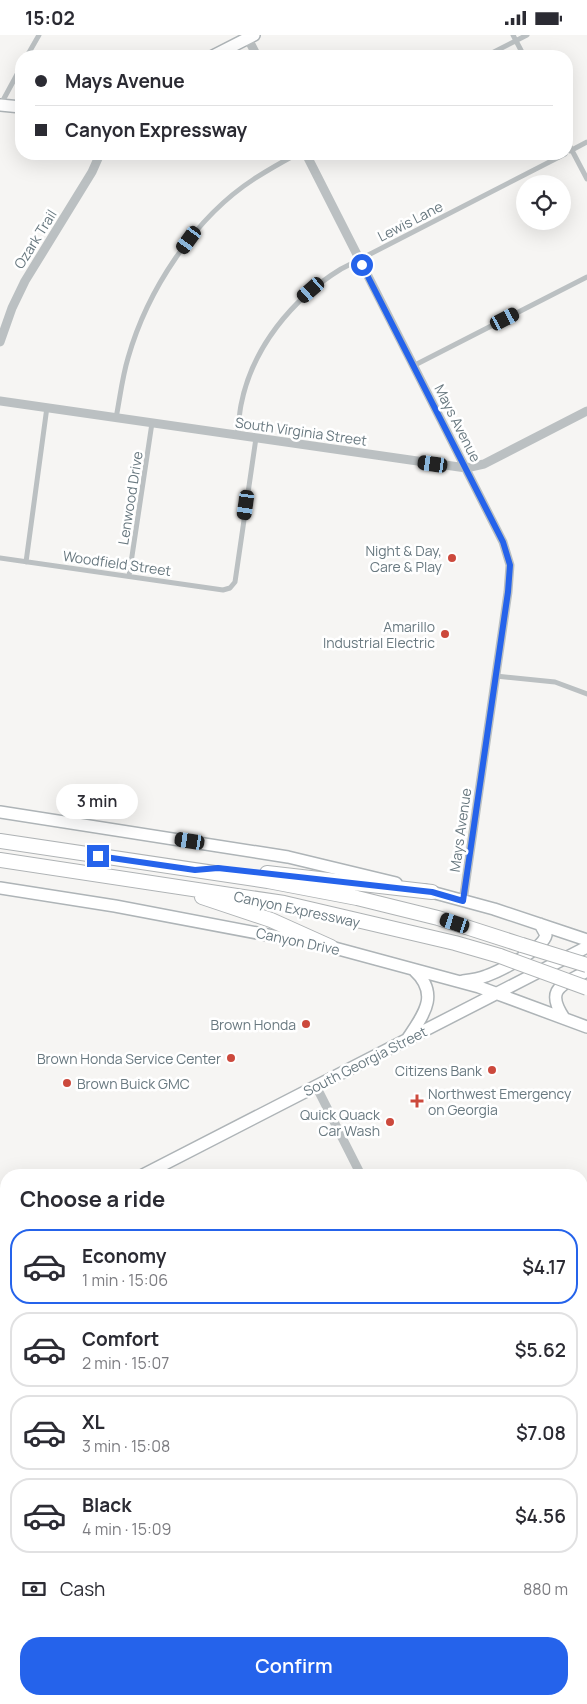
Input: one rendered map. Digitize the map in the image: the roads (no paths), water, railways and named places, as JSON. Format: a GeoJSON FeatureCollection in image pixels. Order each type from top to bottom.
{"type":"FeatureCollection","features":[{"type":"Feature","properties":{"kind":"highway","name":"Canyon Expressway"},"geometry":{"type":"LineString","coordinates":[[0,841],[268,881],[357,898],[438,918],[587,965]]}},
{"type":"Feature","properties":{"kind":"highway","name":"Canyon Expressway"},"geometry":{"type":"LineString","coordinates":[[4,861],[284,903],[455,943],[587,988]]}},
{"type":"Feature","properties":{"kind":"highway"},"geometry":{"type":"LineString","coordinates":[[195,870],[226,869],[432,892]]}},
{"type":"Feature","properties":{"kind":"highway"},"geometry":{"type":"LineString","coordinates":[[173,887],[271,920],[331,947]]}},
{"type":"Feature","properties":{"kind":"main road"},"geometry":{"type":"LineString","coordinates":[[224,50],[250,36]]}},
{"type":"Feature","properties":{"kind":"main road"},"geometry":{"type":"LineString","coordinates":[[0,106],[15,107]]}},
{"type":"Feature","properties":{"kind":"main road"},"geometry":{"type":"LineString","coordinates":[[0,812],[288,857],[432,892],[587,940]]}},
{"type":"Feature","properties":{"kind":"main road","name":"Canyon Drive"},"geometry":{"type":"LineString","coordinates":[[0,888],[115,906],[331,947],[497,993],[587,1027]]}},
{"type":"Feature","properties":{"kind":"main road"},"geometry":{"type":"LineString","coordinates":[[457,981],[487,976],[521,958],[544,942],[546,938],[545,932],[540,924]]}},
{"type":"Feature","properties":{"kind":"main road","name":"South Georgia Street"},"geometry":{"type":"LineString","coordinates":[[155,1169],[587,947]]}},
{"type":"Feature","properties":{"kind":"main road"},"geometry":{"type":"LineString","coordinates":[[407,1039],[426,1010],[428,999],[427,987],[413,969]]}},
{"type":"Feature","properties":{"kind":"main road"},"geometry":{"type":"LineString","coordinates":[[564,1018],[556,1007],[554,996],[565,984],[587,971]]}},
{"type":"Feature","properties":{"kind":"street"},"geometry":{"type":"LineString","coordinates":[[30,50],[39,35]]}},
{"type":"Feature","properties":{"kind":"street"},"geometry":{"type":"LineString","coordinates":[[513,35],[521,50]]}},
{"type":"Feature","properties":{"kind":"street"},"geometry":{"type":"LineString","coordinates":[[498,50],[527,35]]}},
{"type":"Feature","properties":{"kind":"street"},"geometry":{"type":"LineString","coordinates":[[250,36],[255,50]]}},
{"type":"Feature","properties":{"kind":"street"},"geometry":{"type":"LineString","coordinates":[[0,106],[15,78]]}},
{"type":"Feature","properties":{"kind":"street","name":"Lewis Lane"},"geometry":{"type":"LineString","coordinates":[[573,149],[587,142]]}},
{"type":"Feature","properties":{"kind":"street"},"geometry":{"type":"LineString","coordinates":[[573,152],[587,179]]}},
{"type":"Feature","properties":{"kind":"street","name":"Ozark Trail"},"geometry":{"type":"LineString","coordinates":[[0,342],[12,308],[25,281],[92,172],[97,160]]}},
{"type":"Feature","properties":{"kind":"street"},"geometry":{"type":"LineString","coordinates":[[116,418],[127,360],[140,321],[164,275],[189,240],[219,206],[253,179],[286,160]]}},
{"type":"Feature","properties":{"kind":"street","name":"Mays Avenue"},"geometry":{"type":"LineString","coordinates":[[309,160],[503,542],[510,565],[508,592],[463,901]]}},
{"type":"Feature","properties":{"kind":"street","name":"Lewis Lane"},"geometry":{"type":"LineString","coordinates":[[237,435],[241,404],[248,381],[271,334],[302,298],[321,281],[552,160]]}},
{"type":"Feature","properties":{"kind":"street"},"geometry":{"type":"LineString","coordinates":[[413,366],[587,277]]}},
{"type":"Feature","properties":{"kind":"street","name":"South Virginia Street"},"geometry":{"type":"LineString","coordinates":[[0,401],[466,468],[484,463],[587,411]]}},
{"type":"Feature","properties":{"kind":"street"},"geometry":{"type":"LineString","coordinates":[[26,562],[47,407]]}},
{"type":"Feature","properties":{"kind":"street","name":"Lenwood Drive"},"geometry":{"type":"LineString","coordinates":[[129,576],[152,423]]}},
{"type":"Feature","properties":{"kind":"street","name":"Woodfield Street"},"geometry":{"type":"LineString","coordinates":[[0,558],[223,590],[230,588],[235,582],[256,438]]}},
{"type":"Feature","properties":{"kind":"street"},"geometry":{"type":"LineString","coordinates":[[496,676],[556,682],[587,694]]}},
{"type":"Feature","properties":{"kind":"street"},"geometry":{"type":"LineString","coordinates":[[316,1086],[358,1169]]}},
{"type":"Feature","properties":{"kind":"place","name":"Night & Day, Care & Play"},"geometry":{"type":"Point","coordinates":[452,558]}},
{"type":"Feature","properties":{"kind":"place","name":"Amarillo Industrial Electric"},"geometry":{"type":"Point","coordinates":[445,634]}},
{"type":"Feature","properties":{"kind":"place","name":"Brown Honda"},"geometry":{"type":"Point","coordinates":[306,1024]}},
{"type":"Feature","properties":{"kind":"place","name":"Brown Honda Service Center"},"geometry":{"type":"Point","coordinates":[231,1058]}},
{"type":"Feature","properties":{"kind":"place","name":"Citizens Bank"},"geometry":{"type":"Point","coordinates":[492,1070]}},
{"type":"Feature","properties":{"kind":"place","name":"Brown Buick GMC"},"geometry":{"type":"Point","coordinates":[67,1083]}},
{"type":"Feature","properties":{"kind":"place","name":"Northwest Emergency on Georgia"},"geometry":{"type":"Point","coordinates":[417,1101]}},
{"type":"Feature","properties":{"kind":"place","name":"Quick Quack Car Wash"},"geometry":{"type":"Point","coordinates":[390,1122]}}]}
